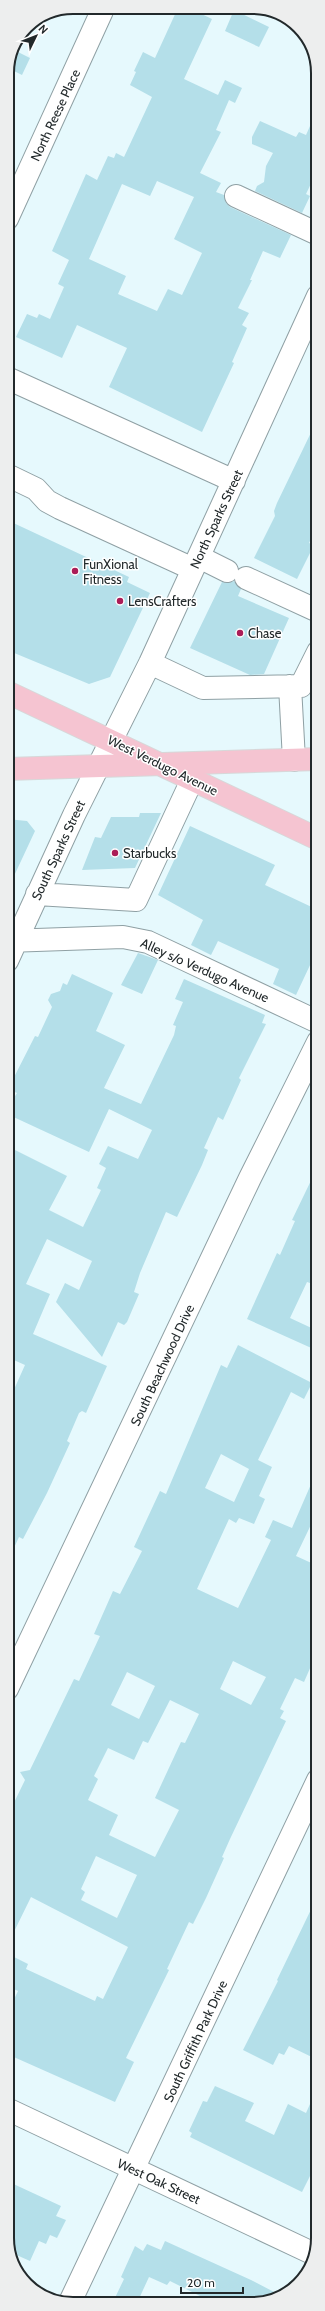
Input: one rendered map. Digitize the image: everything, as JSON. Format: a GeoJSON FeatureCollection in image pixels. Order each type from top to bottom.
{"type":"FeatureCollection","features":[{"type":"Feature","properties":{"kind":"main road","name":"West Verdugo Avenue"},"geometry":{"type":"LineString","coordinates":[[14,695],[311,836]]}},
{"type":"Feature","properties":{"kind":"main road"},"geometry":{"type":"LineString","coordinates":[[14,769],[311,759]]}},
{"type":"Feature","properties":{"kind":"street","name":"North Reese Place"},"geometry":{"type":"LineString","coordinates":[[14,204],[101,14]]}},
{"type":"Feature","properties":{"kind":"street"},"geometry":{"type":"LineString","coordinates":[[236,196],[311,231]]}},
{"type":"Feature","properties":{"kind":"street","name":"North Sparks Street"},"geometry":{"type":"LineString","coordinates":[[111,740],[150,663],[311,311]]}},
{"type":"Feature","properties":{"kind":"street"},"geometry":{"type":"LineString","coordinates":[[14,381],[234,481]]}},
{"type":"Feature","properties":{"kind":"street"},"geometry":{"type":"LineString","coordinates":[[14,478],[36,489],[47,501],[60,508],[196,563],[236,575],[311,608]]}},
{"type":"Feature","properties":{"kind":"street"},"geometry":{"type":"LineString","coordinates":[[150,663],[203,688],[303,686]]}},
{"type":"Feature","properties":{"kind":"street"},"geometry":{"type":"LineString","coordinates":[[294,760],[303,686],[311,668]]}},
{"type":"Feature","properties":{"kind":"street","name":"South Sparks Street"},"geometry":{"type":"LineString","coordinates":[[14,937],[37,894],[97,766],[111,740]]}},
{"type":"Feature","properties":{"kind":"street"},"geometry":{"type":"LineString","coordinates":[[37,894],[136,900],[192,780]]}},
{"type":"Feature","properties":{"kind":"street","name":"Alley s/o Verdugo Avenue"},"geometry":{"type":"LineString","coordinates":[[14,941],[123,937],[148,942],[311,1019]]}},
{"type":"Feature","properties":{"kind":"street","name":"South Beachwood Drive"},"geometry":{"type":"LineString","coordinates":[[14,1674],[250,1178],[311,1056]]}},
{"type":"Feature","properties":{"kind":"street","name":"South Griffith Park Drive"},"geometry":{"type":"LineString","coordinates":[[72,2297],[311,1795]]}},
{"type":"Feature","properties":{"kind":"street","name":"West Oak Street"},"geometry":{"type":"LineString","coordinates":[[14,2112],[309,2252]]}},
{"type":"Feature","properties":{"kind":"building"},"geometry":{"type":"Polygon","coordinates":[[[175,14],[201,14],[212,19],[184,79],[218,95],[225,80],[242,88],[235,103],[229,100],[216,130],[221,132],[200,173],[221,183],[216,192],[224,195],[226,203],[230,207],[291,235],[280,258],[263,251],[250,280],[252,280],[238,308],[249,313],[242,325],[247,328],[232,362],[234,363],[202,432],[109,387],[127,348],[77,325],[62,358],[16,337],[27,314],[37,318],[39,314],[50,319],[64,287],[58,284],[69,260],[52,251],[86,174],[97,180],[108,156],[114,158],[116,153],[124,157],[152,97],[130,85],[136,72],[134,71],[143,52],[155,58],[175,14]],[[157,181],[150,196],[122,184],[89,259],[126,276],[118,294],[157,311],[168,289],[182,295],[202,253],[174,239],[194,197],[157,181]]]}},
{"type":"Feature","properties":{"kind":"building"},"geometry":{"type":"Polygon","coordinates":[[[232,14],[242,14],[269,27],[259,47],[225,31],[232,14]]]}},
{"type":"Feature","properties":{"kind":"building"},"geometry":{"type":"Polygon","coordinates":[[[19,52],[30,58],[22,75],[14,71],[15,62],[19,52]]]}},
{"type":"Feature","properties":{"kind":"building"},"geometry":{"type":"Polygon","coordinates":[[[260,121],[296,137],[299,132],[306,135],[311,124],[311,184],[306,194],[310,196],[302,213],[255,191],[257,186],[264,182],[266,166],[273,153],[252,144],[252,137],[260,121]]]}},
{"type":"Feature","properties":{"kind":"building"},"geometry":{"type":"Polygon","coordinates":[[[311,433],[311,539],[309,543],[311,544],[311,551],[297,579],[254,558],[275,516],[274,511],[311,433]]]}},
{"type":"Feature","properties":{"kind":"building"},"geometry":{"type":"Polygon","coordinates":[[[14,523],[129,577],[127,582],[150,593],[110,677],[89,684],[14,653],[14,523]]]}},
{"type":"Feature","properties":{"kind":"building","name":"Chase"},"geometry":{"type":"Polygon","coordinates":[[[234,581],[241,589],[238,596],[289,618],[264,674],[250,675],[190,648],[222,582],[228,583],[234,581]]]}},
{"type":"Feature","properties":{"kind":"building","name":"Starbucks"},"geometry":{"type":"Polygon","coordinates":[[[140,813],[161,813],[135,868],[82,870],[95,837],[101,838],[111,817],[139,817],[140,813]]]}},
{"type":"Feature","properties":{"kind":"building"},"geometry":{"type":"Polygon","coordinates":[[[14,820],[27,821],[35,831],[14,876],[14,820]]]}},
{"type":"Feature","properties":{"kind":"building"},"geometry":{"type":"Polygon","coordinates":[[[190,826],[275,865],[265,885],[311,907],[311,963],[296,995],[273,984],[279,969],[218,941],[211,955],[191,945],[203,920],[158,895],[190,826]]]}},
{"type":"Feature","properties":{"kind":"building"},"geometry":{"type":"Polygon","coordinates":[[[138,953],[158,960],[142,994],[121,985],[138,953]]]}},
{"type":"Feature","properties":{"kind":"building"},"geometry":{"type":"Polygon","coordinates":[[[72,974],[113,993],[96,1031],[125,1045],[104,1088],[141,1104],[174,1035],[176,1026],[173,1025],[183,1002],[175,999],[184,979],[265,1015],[262,1023],[266,1024],[239,1078],[241,1080],[223,1120],[218,1117],[204,1148],[208,1150],[202,1165],[177,1217],[166,1212],[140,1273],[134,1292],[139,1294],[127,1322],[124,1325],[118,1322],[102,1357],[56,1302],[65,1283],[79,1290],[92,1261],[47,1239],[26,1284],[50,1294],[33,1334],[107,1366],[86,1413],[82,1411],[79,1413],[67,1441],[70,1443],[47,1493],[23,1539],[19,1537],[14,1548],[14,1390],[25,1365],[14,1360],[14,1150],[67,1176],[49,1210],[83,1227],[101,1190],[97,1188],[106,1168],[99,1164],[108,1146],[138,1159],[152,1130],[109,1109],[89,1152],[14,1117],[14,1098],[17,1093],[14,1092],[14,1077],[35,1036],[38,1037],[52,1007],[48,1000],[51,994],[60,991],[63,983],[67,985],[72,974]]]}},
{"type":"Feature","properties":{"kind":"building"},"geometry":{"type":"Polygon","coordinates":[[[311,1181],[311,1283],[307,1282],[290,1318],[311,1328],[311,1348],[247,1319],[277,1253],[280,1255],[295,1221],[292,1220],[311,1181]]]}},
{"type":"Feature","properties":{"kind":"building"},"geometry":{"type":"Polygon","coordinates":[[[238,1345],[311,1382],[311,1385],[304,1399],[291,1392],[258,1460],[272,1467],[259,1496],[265,1499],[254,1524],[239,1518],[236,1523],[229,1519],[197,1589],[238,1608],[271,1540],[265,1537],[273,1520],[292,1528],[311,1484],[311,1525],[296,1556],[311,1563],[311,1666],[304,1682],[295,1678],[280,1709],[284,1711],[280,1718],[286,1721],[230,1839],[222,1857],[224,1858],[206,1898],[193,1924],[189,1922],[167,1969],[169,1970],[126,2058],[134,2062],[115,2102],[14,2057],[14,1999],[18,1991],[14,1989],[14,1957],[28,1964],[26,1969],[95,2001],[97,1996],[103,1999],[128,1947],[31,1897],[14,1932],[14,1803],[25,1780],[20,1772],[30,1770],[74,1679],[79,1681],[100,1636],[94,1634],[113,1591],[120,1594],[142,1551],[134,1547],[160,1491],[166,1494],[221,1365],[227,1368],[238,1345]],[[221,1454],[205,1488],[234,1502],[249,1469],[221,1454]],[[233,1661],[220,1689],[251,1705],[266,1677],[233,1661]],[[127,1672],[111,1705],[139,1719],[155,1686],[127,1672]],[[170,1700],[148,1743],[143,1741],[134,1760],[108,1748],[94,1776],[98,1779],[88,1800],[118,1815],[109,1835],[155,1857],[179,1810],[155,1798],[181,1742],[185,1743],[199,1714],[170,1700]],[[96,1856],[81,1889],[85,1892],[81,1900],[117,1918],[137,1875],[96,1856]]]}},
{"type":"Feature","properties":{"kind":"building"},"geometry":{"type":"Polygon","coordinates":[[[311,1910],[311,2057],[289,2046],[284,2055],[279,2053],[273,2065],[243,2050],[278,1981],[277,1980],[311,1910]]]}},
{"type":"Feature","properties":{"kind":"building"},"geometry":{"type":"Polygon","coordinates":[[[215,2086],[254,2103],[245,2121],[274,2135],[288,2104],[306,2113],[311,2102],[311,2174],[302,2192],[190,2137],[192,2133],[189,2131],[203,2101],[207,2102],[215,2086]]]}},
{"type":"Feature","properties":{"kind":"building"},"geometry":{"type":"Polygon","coordinates":[[[14,2184],[61,2206],[56,2216],[66,2220],[57,2238],[50,2235],[46,2244],[39,2241],[30,2261],[17,2255],[15,2249],[14,2184]]]}},
{"type":"Feature","properties":{"kind":"building"},"geometry":{"type":"Polygon","coordinates":[[[165,2241],[275,2292],[255,2297],[202,2297],[170,2281],[167,2285],[149,2277],[140,2297],[115,2297],[124,2279],[121,2277],[135,2246],[143,2251],[147,2244],[161,2250],[165,2241]]]}},
{"type":"Feature","properties":{"kind":"place","name":"FunXional Fitness"},"geometry":{"type":"Point","coordinates":[75,571]}},
{"type":"Feature","properties":{"kind":"place","name":"LensCrafters"},"geometry":{"type":"Point","coordinates":[120,601]}},
{"type":"Feature","properties":{"kind":"place","name":"Chase"},"geometry":{"type":"Point","coordinates":[240,633]}},
{"type":"Feature","properties":{"kind":"place","name":"Starbucks"},"geometry":{"type":"Point","coordinates":[115,853]}}]}
